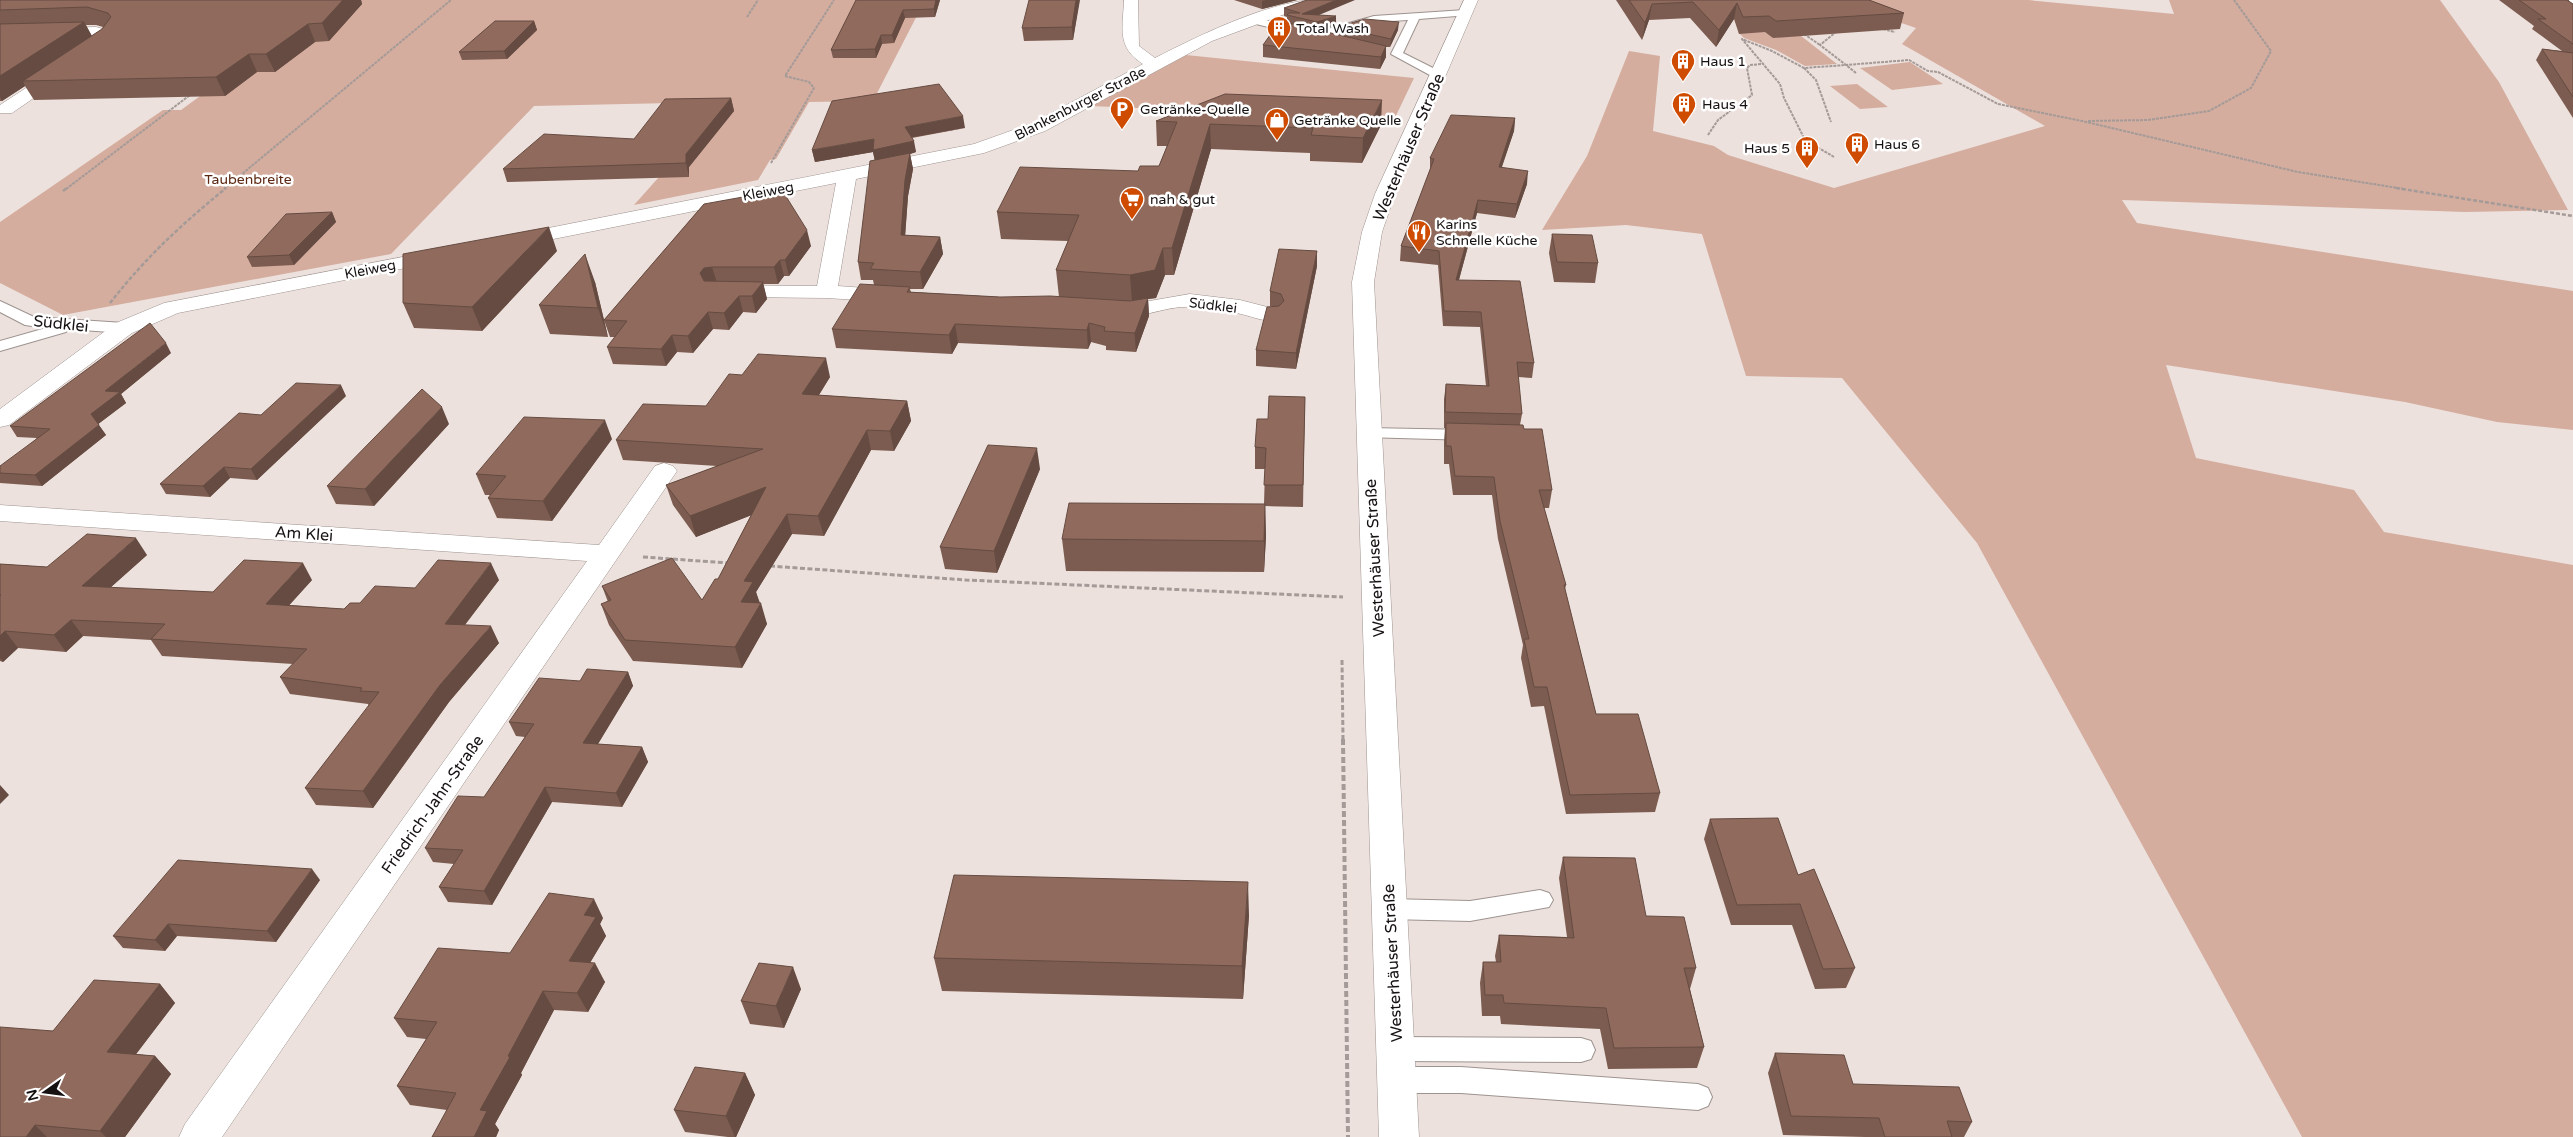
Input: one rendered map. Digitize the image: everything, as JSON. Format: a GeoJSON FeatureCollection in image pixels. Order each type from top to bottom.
{"type":"FeatureCollection","features":[{"type":"Feature","properties":{"kind":"street","name":"Blankenburger Straße"},"geometry":{"type":"LineString","coordinates":[[1131,0],[1131,46],[1136,53],[1154,64]]}},
{"type":"Feature","properties":{"kind":"street","name":"Blankenburger Straße"},"geometry":{"type":"LineString","coordinates":[[948,156],[1009,140],[1039,127],[1154,64],[1206,38],[1310,0]]}},
{"type":"Feature","properties":{"kind":"street"},"geometry":{"type":"LineString","coordinates":[[2568,0],[2573,4]]}},
{"type":"Feature","properties":{"kind":"street","name":"Westerhäuser Straße"},"geometry":{"type":"LineString","coordinates":[[1399,1137],[1363,282],[1372,232],[1385,194],[1439,76],[1468,6]]}},
{"type":"Feature","properties":{"kind":"street"},"geometry":{"type":"LineString","coordinates":[[0,34],[96,32],[111,36],[6,109]]}},
{"type":"Feature","properties":{"kind":"street","name":"Kleiweg"},"geometry":{"type":"LineString","coordinates":[[495,245],[948,156]]}},
{"type":"Feature","properties":{"kind":"street"},"geometry":{"type":"LineString","coordinates":[[826,292],[847,176]]}},
{"type":"Feature","properties":{"kind":"street","name":"Kleiweg"},"geometry":{"type":"LineString","coordinates":[[0,420],[124,328],[172,308],[456,252]]}},
{"type":"Feature","properties":{"kind":"street"},"geometry":{"type":"LineString","coordinates":[[717,291],[826,292],[915,298]]}},
{"type":"Feature","properties":{"kind":"street","name":"Südklei"},"geometry":{"type":"LineString","coordinates":[[1092,309],[1132,311],[1190,300],[1240,307],[1271,315]]}},
{"type":"Feature","properties":{"kind":"street","name":"Friedrich-Jahn-Straße"},"geometry":{"type":"LineString","coordinates":[[199,1137],[608,554],[664,471]]}},
{"type":"Feature","properties":{"kind":"street","name":"Am Klei"},"geometry":{"type":"LineString","coordinates":[[0,513],[608,554]]}},
{"type":"Feature","properties":{"kind":"lane"},"geometry":{"type":"LineString","coordinates":[[1317,36],[1374,19],[1415,16],[1468,6]]}},
{"type":"Feature","properties":{"kind":"lane"},"geometry":{"type":"LineString","coordinates":[[1415,16],[1392,53],[1439,76]]}},
{"type":"Feature","properties":{"kind":"lane"},"geometry":{"type":"LineString","coordinates":[[1256,21],[1335,41]]}},
{"type":"Feature","properties":{"kind":"lane","name":"Südklei"},"geometry":{"type":"LineString","coordinates":[[0,306],[31,322],[124,328]]}},
{"type":"Feature","properties":{"kind":"lane"},"geometry":{"type":"LineString","coordinates":[[0,346],[72,325]]}},
{"type":"Feature","properties":{"kind":"lane"},"geometry":{"type":"LineString","coordinates":[[1368,433],[1488,436]]}},
{"type":"Feature","properties":{"kind":"lane"},"geometry":{"type":"LineString","coordinates":[[1389,909],[1470,911],[1540,900]]}},
{"type":"Feature","properties":{"kind":"lane"},"geometry":{"type":"LineString","coordinates":[[1396,1049],[1581,1050]]}},
{"type":"Feature","properties":{"kind":"lane"},"geometry":{"type":"LineString","coordinates":[[1397,1080],[1461,1080],[1698,1097]]}},
{"type":"Feature","properties":{"kind":"path"},"geometry":{"type":"LineString","coordinates":[[72,325],[108,306],[141,264],[174,231],[451,0]]}},
{"type":"Feature","properties":{"kind":"path"},"geometry":{"type":"LineString","coordinates":[[747,17],[758,0]]}},
{"type":"Feature","properties":{"kind":"path"},"geometry":{"type":"LineString","coordinates":[[769,191],[763,177],[814,88],[809,82],[785,76],[834,0]]}},
{"type":"Feature","properties":{"kind":"path"},"geometry":{"type":"LineString","coordinates":[[2082,121],[2148,120],[2209,111],[2251,88],[2271,51],[2234,0]]}},
{"type":"Feature","properties":{"kind":"path"},"geometry":{"type":"LineString","coordinates":[[1820,45],[1835,34],[1839,28]]}},
{"type":"Feature","properties":{"kind":"path"},"geometry":{"type":"LineString","coordinates":[[1878,28],[1895,32]]}},
{"type":"Feature","properties":{"kind":"path"},"geometry":{"type":"LineString","coordinates":[[1801,32],[1856,73]]}},
{"type":"Feature","properties":{"kind":"path"},"geometry":{"type":"LineString","coordinates":[[1832,122],[1816,80],[1804,68],[1772,51],[1742,39],[1780,82],[1784,98],[1805,140],[1834,157]]}},
{"type":"Feature","properties":{"kind":"path"},"geometry":{"type":"LineString","coordinates":[[1804,68],[1909,60],[1928,71],[1938,72],[1998,104],[2082,121],[2298,172],[2573,216]]}},
{"type":"Feature","properties":{"kind":"path"},"geometry":{"type":"LineString","coordinates":[[1708,134],[1718,120],[1752,95],[1747,68],[1750,65],[1763,64]]}},
{"type":"Feature","properties":{"kind":"path"},"geometry":{"type":"LineString","coordinates":[[64,191],[191,94]]}},
{"type":"Feature","properties":{"kind":"path"},"geometry":{"type":"LineString","coordinates":[[608,554],[730,563]]}},
{"type":"Feature","properties":{"kind":"path"},"geometry":{"type":"LineString","coordinates":[[769,566],[966,580],[1340,596],[1376,602]]}},
{"type":"Feature","properties":{"kind":"green space","name":"Taubenbreite"},"geometry":{"type":"Polygon","coordinates":[[[332,0],[925,0],[873,101],[809,102],[776,159],[770,160],[758,180],[634,205],[667,168],[672,103],[534,106],[391,254],[63,315],[0,283],[0,222],[163,110],[181,110],[332,0]]]}},
{"type":"Feature","properties":{"kind":"green space"},"geometry":{"type":"Polygon","coordinates":[[[1834,0],[2028,0],[2174,14],[2169,0],[2440,0],[2499,82],[2568,210],[2465,212],[2122,200],[2137,223],[2573,291],[2573,430],[2497,422],[2405,402],[2166,365],[2196,458],[2354,490],[2384,532],[2573,565],[2573,1137],[2302,1137],[1977,543],[1842,378],[1746,376],[1702,234],[1626,225],[1542,230],[1587,156],[1629,51],[1660,56],[1653,131],[1714,146],[1728,155],[1834,188],[2045,126],[1902,44],[1916,28],[1834,0]]]}},
{"type":"Feature","properties":{"kind":"green space"},"geometry":{"type":"Polygon","coordinates":[[[1791,28],[1837,64],[1805,66],[1776,50],[1744,38],[1738,32],[1791,28]]]}},
{"type":"Feature","properties":{"kind":"green space"},"geometry":{"type":"Polygon","coordinates":[[[1186,55],[1414,78],[1392,124],[1227,116],[1227,112],[1091,106],[1186,55]]]}},
{"type":"Feature","properties":{"kind":"green space"},"geometry":{"type":"Polygon","coordinates":[[[1910,62],[1943,84],[1892,90],[1860,68],[1910,62]]]}},
{"type":"Feature","properties":{"kind":"green space"},"geometry":{"type":"Polygon","coordinates":[[[1857,84],[1888,107],[1860,109],[1830,86],[1857,84]]]}},
{"type":"Feature","properties":{"kind":"building"},"geometry":{"type":"Polygon","coordinates":[[[0,0],[343,0],[322,23],[308,24],[266,54],[249,54],[216,77],[23,81],[102,29],[111,17],[108,13],[87,7],[0,10],[0,0]]]}},
{"type":"Feature","properties":{"kind":"building"},"geometry":{"type":"Polygon","coordinates":[[[856,0],[936,0],[934,9],[903,10],[892,35],[881,35],[875,49],[831,50],[856,0]]]}},
{"type":"Feature","properties":{"kind":"building"},"geometry":{"type":"Polygon","coordinates":[[[1029,0],[1076,0],[1072,27],[1022,28],[1029,0]]]}},
{"type":"Feature","properties":{"kind":"building"},"geometry":{"type":"Polygon","coordinates":[[[1307,0],[1336,0],[1302,14],[1336,16],[1317,22],[1287,15],[1289,13],[1300,13],[1284,8],[1307,0]]]}},
{"type":"Feature","properties":{"kind":"building"},"geometry":{"type":"Polygon","coordinates":[[[1629,0],[1869,0],[1904,13],[1776,21],[1769,16],[1743,17],[1737,3],[1719,30],[1693,2],[1652,4],[1645,23],[1629,0]]]}},
{"type":"Feature","properties":{"kind":"building"},"geometry":{"type":"Polygon","coordinates":[[[2519,0],[2567,0],[2573,4],[2573,44],[2538,19],[2546,19],[2519,0]]]}},
{"type":"Feature","properties":{"kind":"building"},"geometry":{"type":"Polygon","coordinates":[[[1365,19],[1399,22],[1391,39],[1337,27],[1365,19]]]}},
{"type":"Feature","properties":{"kind":"building"},"geometry":{"type":"Polygon","coordinates":[[[495,21],[534,21],[504,51],[459,52],[495,21]]]}},
{"type":"Feature","properties":{"kind":"building"},"geometry":{"type":"Polygon","coordinates":[[[1280,21],[1386,46],[1381,57],[1263,45],[1280,21]]]}},
{"type":"Feature","properties":{"kind":"building"},"geometry":{"type":"Polygon","coordinates":[[[84,22],[0,76],[0,24],[84,22]]]}},
{"type":"Feature","properties":{"kind":"building"},"geometry":{"type":"Polygon","coordinates":[[[2542,49],[2573,53],[2573,97],[2542,49]]]}},
{"type":"Feature","properties":{"kind":"building"},"geometry":{"type":"Polygon","coordinates":[[[939,84],[963,116],[905,127],[914,141],[873,150],[874,139],[812,150],[832,101],[939,84]]]}},
{"type":"Feature","properties":{"kind":"building"},"geometry":{"type":"Polygon","coordinates":[[[1225,94],[1382,100],[1363,138],[1311,135],[1313,128],[1210,124],[1172,248],[1163,248],[1155,270],[1130,275],[1056,270],[1079,215],[997,212],[1020,167],[1138,171],[1140,166],[1159,166],[1177,122],[1156,121],[1225,94]]]}},
{"type":"Feature","properties":{"kind":"building"},"geometry":{"type":"Polygon","coordinates":[[[731,98],[686,154],[686,163],[503,169],[544,134],[634,139],[665,99],[731,98]]]}},
{"type":"Feature","properties":{"kind":"building"},"geometry":{"type":"Polygon","coordinates":[[[1451,115],[1515,118],[1499,167],[1528,171],[1517,204],[1478,200],[1456,280],[1520,281],[1534,363],[1517,362],[1522,414],[1445,412],[1446,384],[1489,386],[1481,312],[1444,311],[1439,251],[1401,246],[1434,159],[1430,158],[1451,115]]]}},
{"type":"Feature","properties":{"kind":"building"},"geometry":{"type":"Polygon","coordinates":[[[910,153],[905,180],[901,235],[940,237],[920,272],[870,269],[874,263],[858,262],[870,161],[910,153]]]}},
{"type":"Feature","properties":{"kind":"building"},"geometry":{"type":"Polygon","coordinates":[[[782,190],[807,230],[785,260],[780,260],[774,267],[712,267],[704,268],[700,273],[704,281],[763,282],[752,296],[739,296],[724,313],[708,312],[688,336],[672,335],[661,349],[607,347],[627,321],[604,320],[704,204],[782,190]]]}},
{"type":"Feature","properties":{"kind":"building"},"geometry":{"type":"Polygon","coordinates":[[[332,212],[289,255],[247,257],[286,214],[332,212]]]}},
{"type":"Feature","properties":{"kind":"building"},"geometry":{"type":"Polygon","coordinates":[[[549,227],[472,307],[403,303],[403,254],[549,227]]]}},
{"type":"Feature","properties":{"kind":"building"},"geometry":{"type":"Polygon","coordinates":[[[1552,234],[1592,235],[1598,263],[1557,262],[1552,234]]]}},
{"type":"Feature","properties":{"kind":"building"},"geometry":{"type":"Polygon","coordinates":[[[1279,249],[1317,251],[1296,353],[1256,350],[1267,307],[1279,306],[1284,301],[1281,294],[1270,291],[1279,249]]]}},
{"type":"Feature","properties":{"kind":"building"},"geometry":{"type":"Polygon","coordinates":[[[585,254],[598,308],[539,305],[585,254]]]}},
{"type":"Feature","properties":{"kind":"building"},"geometry":{"type":"Polygon","coordinates":[[[860,284],[910,287],[907,292],[1000,297],[1050,296],[1130,301],[1148,298],[1135,333],[1104,331],[1105,327],[1089,323],[1087,330],[955,324],[949,335],[832,329],[860,284]]]}},
{"type":"Feature","properties":{"kind":"building"},"geometry":{"type":"Polygon","coordinates":[[[150,323],[166,343],[105,391],[120,392],[91,414],[99,425],[35,475],[0,473],[0,466],[50,429],[10,426],[150,323]]]}},
{"type":"Feature","properties":{"kind":"building"},"geometry":{"type":"Polygon","coordinates":[[[758,354],[826,358],[802,394],[907,401],[890,431],[867,430],[818,516],[787,514],[744,581],[753,582],[741,602],[761,603],[735,647],[625,640],[601,604],[611,600],[602,586],[672,558],[702,600],[715,579],[718,579],[766,487],[690,516],[666,485],[763,449],[616,440],[643,404],[706,406],[729,374],[742,375],[758,354]]]}},
{"type":"Feature","properties":{"kind":"building"},"geometry":{"type":"Polygon","coordinates":[[[296,383],[341,385],[251,469],[224,467],[203,486],[160,484],[239,413],[261,415],[296,383]]]}},
{"type":"Feature","properties":{"kind":"building"},"geometry":{"type":"Polygon","coordinates":[[[422,389],[442,407],[365,489],[327,486],[422,389]]]}},
{"type":"Feature","properties":{"kind":"building"},"geometry":{"type":"Polygon","coordinates":[[[1269,396],[1305,397],[1303,485],[1264,485],[1266,448],[1255,447],[1257,419],[1268,419],[1269,396]]]}},
{"type":"Feature","properties":{"kind":"building"},"geometry":{"type":"Polygon","coordinates":[[[524,417],[605,420],[543,501],[488,498],[506,476],[476,474],[524,417]]]}},
{"type":"Feature","properties":{"kind":"building"},"geometry":{"type":"Polygon","coordinates":[[[1446,423],[1523,425],[1524,429],[1542,429],[1552,490],[1539,490],[1566,585],[1564,585],[1596,714],[1638,714],[1660,793],[1570,795],[1547,687],[1534,687],[1524,639],[1529,639],[1500,521],[1494,477],[1455,476],[1451,446],[1446,446],[1446,423]]]}},
{"type":"Feature","properties":{"kind":"building"},"geometry":{"type":"Polygon","coordinates":[[[988,445],[1037,448],[994,551],[940,547],[988,445]]]}},
{"type":"Feature","properties":{"kind":"building"},"geometry":{"type":"Polygon","coordinates":[[[1069,503],[1265,504],[1264,541],[1062,539],[1069,503]]]}},
{"type":"Feature","properties":{"kind":"building"},"geometry":{"type":"Polygon","coordinates":[[[87,534],[136,538],[82,586],[213,592],[244,560],[303,563],[266,604],[344,609],[350,603],[360,603],[375,586],[415,588],[438,560],[491,563],[445,624],[491,626],[440,685],[363,791],[305,788],[379,692],[360,691],[362,688],[280,677],[307,649],[151,639],[165,624],[71,620],[54,635],[5,631],[0,636],[0,564],[47,567],[87,534]]]}},
{"type":"Feature","properties":{"kind":"building"},"geometry":{"type":"Polygon","coordinates":[[[587,669],[628,672],[583,743],[642,747],[616,793],[545,787],[484,891],[439,887],[463,850],[425,848],[458,796],[484,797],[534,724],[509,722],[539,678],[580,681],[587,669]]]}},
{"type":"Feature","properties":{"kind":"building"},"geometry":{"type":"Polygon","coordinates":[[[1778,818],[1798,875],[1814,869],[1855,968],[1823,969],[1800,904],[1737,905],[1710,819],[1778,818]]]}},
{"type":"Feature","properties":{"kind":"building"},"geometry":{"type":"Polygon","coordinates":[[[1563,857],[1635,858],[1646,916],[1684,917],[1696,968],[1684,968],[1704,1047],[1614,1048],[1606,1008],[1504,1003],[1503,995],[1485,995],[1483,962],[1501,962],[1499,935],[1574,938],[1563,857]]]}},
{"type":"Feature","properties":{"kind":"building"},"geometry":{"type":"Polygon","coordinates":[[[178,860],[312,869],[267,931],[168,924],[155,940],[113,936],[178,860]]]}},
{"type":"Feature","properties":{"kind":"building"},"geometry":{"type":"Polygon","coordinates":[[[954,875],[1248,882],[1242,966],[934,958],[954,875]]]}},
{"type":"Feature","properties":{"kind":"building"},"geometry":{"type":"Polygon","coordinates":[[[549,893],[594,899],[584,915],[596,917],[569,961],[595,963],[577,993],[543,991],[508,1056],[510,1057],[480,1110],[487,1111],[474,1137],[432,1137],[456,1093],[397,1086],[437,1022],[394,1018],[438,948],[510,953],[549,893]]]}},
{"type":"Feature","properties":{"kind":"building"},"geometry":{"type":"Polygon","coordinates":[[[759,963],[793,967],[776,1006],[741,1001],[759,963]]]}},
{"type":"Feature","properties":{"kind":"building"},"geometry":{"type":"Polygon","coordinates":[[[94,980],[160,984],[107,1052],[155,1056],[100,1131],[35,1125],[26,1137],[0,1137],[0,1027],[53,1031],[94,980]]]}},
{"type":"Feature","properties":{"kind":"building"},"geometry":{"type":"Polygon","coordinates":[[[1775,1053],[1844,1055],[1853,1084],[1959,1087],[1972,1122],[1947,1121],[1952,1137],[1885,1137],[1879,1118],[1791,1116],[1775,1053]]]}},
{"type":"Feature","properties":{"kind":"building"},"geometry":{"type":"Polygon","coordinates":[[[695,1067],[745,1073],[726,1116],[674,1110],[695,1067]]]}},
{"type":"Feature","properties":{"kind":"place","name":"Total Wash"},"geometry":{"type":"Point","coordinates":[1279,49]}},
{"type":"Feature","properties":{"kind":"place","name":"Haus 1"},"geometry":{"type":"Point","coordinates":[1683,82]}},
{"type":"Feature","properties":{"kind":"place","name":"Haus 4"},"geometry":{"type":"Point","coordinates":[1684,125]}},
{"type":"Feature","properties":{"kind":"place","name":"Getränke-Quelle"},"geometry":{"type":"Point","coordinates":[1122,130]}},
{"type":"Feature","properties":{"kind":"place","name":"Getränke Quelle"},"geometry":{"type":"Point","coordinates":[1277,141]}},
{"type":"Feature","properties":{"kind":"place","name":"Haus 6"},"geometry":{"type":"Point","coordinates":[1857,165]}},
{"type":"Feature","properties":{"kind":"place","name":"Haus 5"},"geometry":{"type":"Point","coordinates":[1807,169]}},
{"type":"Feature","properties":{"kind":"place","name":"nah & gut"},"geometry":{"type":"Point","coordinates":[1132,220]}},
{"type":"Feature","properties":{"kind":"place","name":"Karins Schnelle Küche"},"geometry":{"type":"Point","coordinates":[1419,253]}}]}
